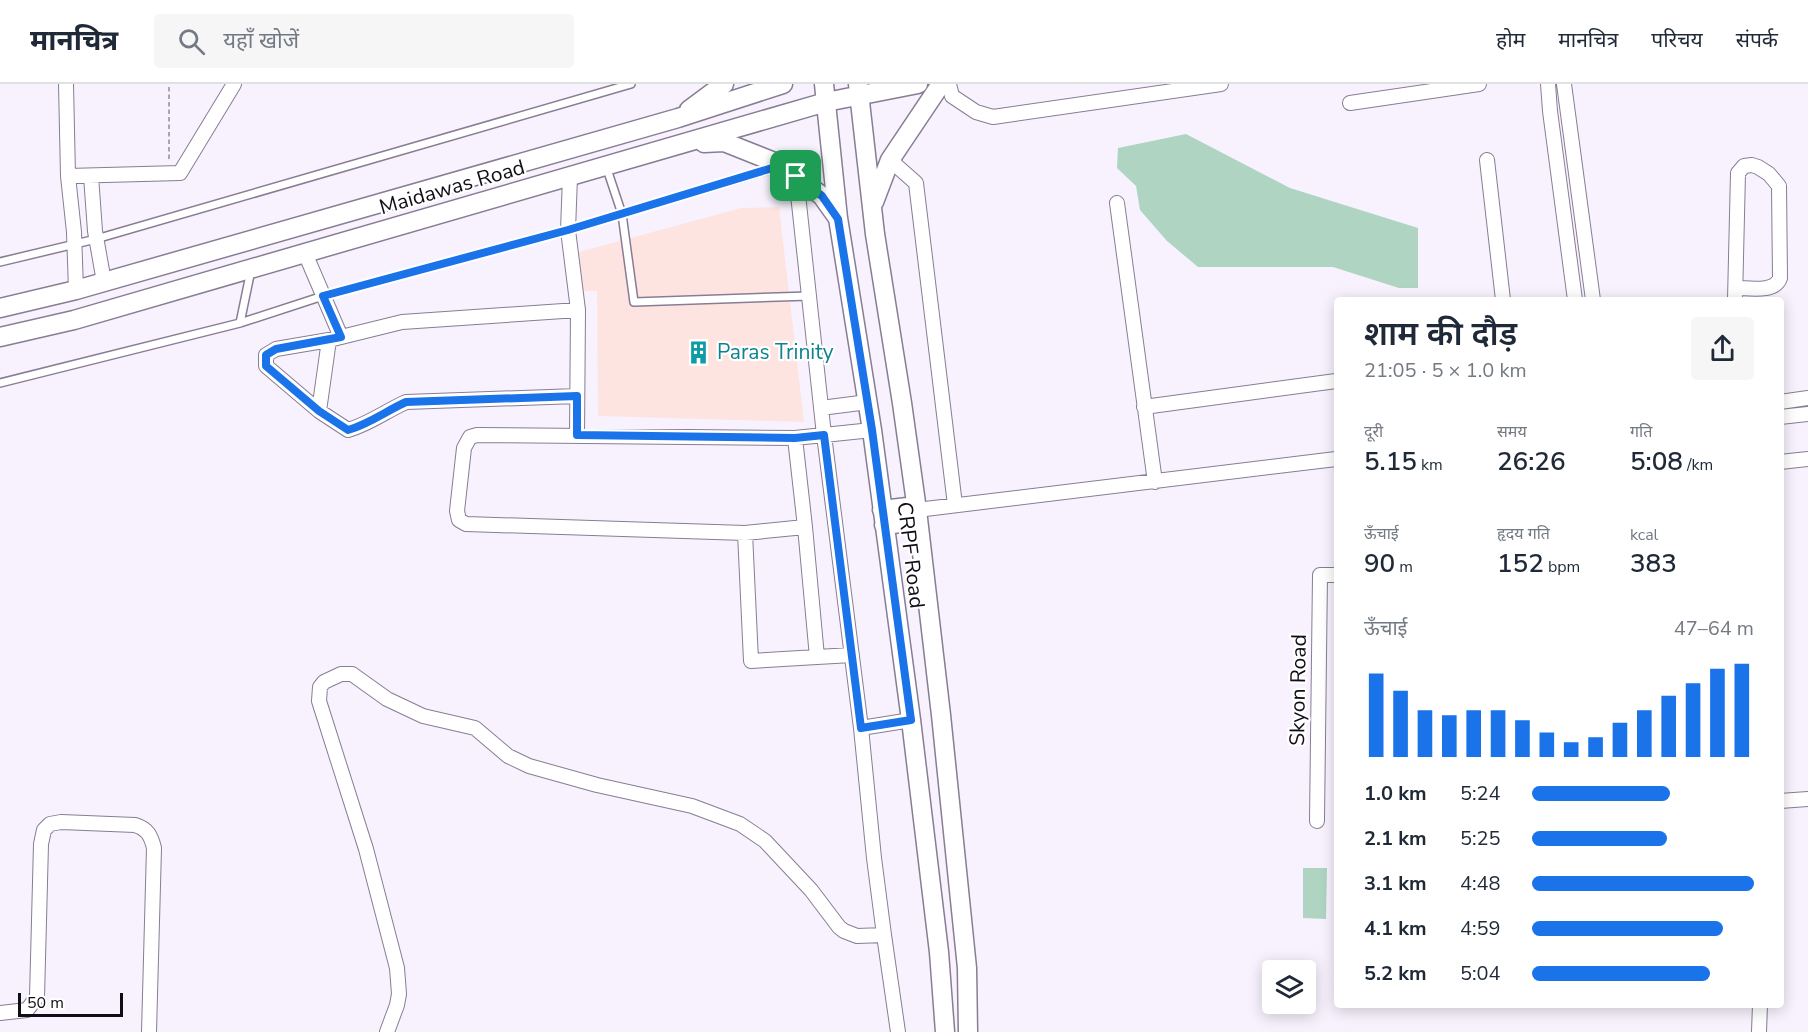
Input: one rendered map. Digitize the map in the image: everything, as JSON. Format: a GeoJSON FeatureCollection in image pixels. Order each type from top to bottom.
{"type":"FeatureCollection","features":[{"type":"Feature","properties":{"kind":"street"},"geometry":{"type":"LineString","coordinates":[[66,84],[68,176],[76,290]]}},
{"type":"Feature","properties":{"kind":"street"},"geometry":{"type":"LineString","coordinates":[[68,176],[180,173],[234,84]]}},
{"type":"Feature","properties":{"kind":"street"},"geometry":{"type":"LineString","coordinates":[[678,118],[724,84]]}},
{"type":"Feature","properties":{"kind":"street","name":"Maidawas Road"},"geometry":{"type":"LineString","coordinates":[[0,308],[76,290],[678,118],[783,84]]}},
{"type":"Feature","properties":{"kind":"street","name":"Maidawas Road"},"geometry":{"type":"LineString","coordinates":[[0,337],[74,320],[682,145],[825,93],[918,84]]}},
{"type":"Feature","properties":{"kind":"street"},"geometry":{"type":"LineString","coordinates":[[872,209],[890,160],[941,84]]}},
{"type":"Feature","properties":{"kind":"street"},"geometry":{"type":"LineString","coordinates":[[949,84],[952,96],[976,112],[993,117],[1221,84]]}},
{"type":"Feature","properties":{"kind":"street"},"geometry":{"type":"LineString","coordinates":[[1350,103],[1479,84]]}},
{"type":"Feature","properties":{"kind":"street"},"geometry":{"type":"LineString","coordinates":[[1548,84],[1575,297]]}},
{"type":"Feature","properties":{"kind":"street"},"geometry":{"type":"LineString","coordinates":[[1564,84],[1593,297]]}},
{"type":"Feature","properties":{"kind":"street"},"geometry":{"type":"LineString","coordinates":[[858,89],[872,209],[917,512],[958,873],[967,968],[968,1032]]}},
{"type":"Feature","properties":{"kind":"street","name":"CRPF Road"},"geometry":{"type":"LineString","coordinates":[[825,93],[838,219],[868,402],[911,720],[939,952],[945,1032]]}},
{"type":"Feature","properties":{"kind":"street"},"geometry":{"type":"LineString","coordinates":[[1550,111],[1566,106]]}},
{"type":"Feature","properties":{"kind":"street"},"geometry":{"type":"LineString","coordinates":[[682,145],[724,142],[789,171],[822,196],[838,219]]}},
{"type":"Feature","properties":{"kind":"street"},"geometry":{"type":"LineString","coordinates":[[890,160],[916,183],[955,505]]}},
{"type":"Feature","properties":{"kind":"street"},"geometry":{"type":"LineString","coordinates":[[1487,160],[1503,297]]}},
{"type":"Feature","properties":{"kind":"street"},"geometry":{"type":"LineString","coordinates":[[1752,165],[1769,174],[1779,186],[1780,278],[1779,283],[1772,288],[1735,294],[1738,173],[1744,166],[1752,165]]}},
{"type":"Feature","properties":{"kind":"street"},"geometry":{"type":"LineString","coordinates":[[789,171],[809,296],[861,728],[874,858],[898,1032]]}},
{"type":"Feature","properties":{"kind":"street"},"geometry":{"type":"LineString","coordinates":[[91,176],[96,239],[104,282]]}},
{"type":"Feature","properties":{"kind":"street"},"geometry":{"type":"LineString","coordinates":[[570,177],[568,230],[578,310],[577,435]]}},
{"type":"Feature","properties":{"kind":"street"},"geometry":{"type":"LineString","coordinates":[[1117,203],[1155,482]]}},
{"type":"Feature","properties":{"kind":"street"},"geometry":{"type":"LineString","coordinates":[[305,253],[323,296],[335,338],[319,411]]}},
{"type":"Feature","properties":{"kind":"street"},"geometry":{"type":"LineString","coordinates":[[577,396],[406,402],[363,426],[348,430],[319,411],[266,366],[266,355],[276,349],[402,322],[578,310]]}},
{"type":"Feature","properties":{"kind":"street"},"geometry":{"type":"LineString","coordinates":[[1144,407],[1334,381]]}},
{"type":"Feature","properties":{"kind":"street"},"geometry":{"type":"LineString","coordinates":[[1784,401],[1808,398]]}},
{"type":"Feature","properties":{"kind":"street"},"geometry":{"type":"LineString","coordinates":[[821,408],[868,402]]}},
{"type":"Feature","properties":{"kind":"street"},"geometry":{"type":"LineString","coordinates":[[1784,417],[1808,414]]}},
{"type":"Feature","properties":{"kind":"street"},"geometry":{"type":"LineString","coordinates":[[805,527],[745,533],[466,524],[459,520],[457,511],[464,448],[470,437],[477,435],[795,438],[872,430]]}},
{"type":"Feature","properties":{"kind":"street"},"geometry":{"type":"LineString","coordinates":[[795,438],[817,657]]}},
{"type":"Feature","properties":{"kind":"street"},"geometry":{"type":"LineString","coordinates":[[883,518],[955,505],[1334,459]]}},
{"type":"Feature","properties":{"kind":"street"},"geometry":{"type":"LineString","coordinates":[[1784,462],[1808,459]]}},
{"type":"Feature","properties":{"kind":"street"},"geometry":{"type":"LineString","coordinates":[[745,533],[751,661],[852,655]]}},
{"type":"Feature","properties":{"kind":"street","name":"Skyon Road"},"geometry":{"type":"LineString","coordinates":[[1317,821],[1320,575],[1334,575]]}},
{"type":"Feature","properties":{"kind":"street"},"geometry":{"type":"LineString","coordinates":[[387,1032],[399,994],[397,968],[366,849],[319,701],[320,687],[324,682],[341,674],[352,674],[387,699],[423,716],[475,728],[508,756],[529,766],[597,785],[692,806],[740,824],[765,841],[811,890],[844,931],[857,936],[884,935]]}},
{"type":"Feature","properties":{"kind":"street"},"geometry":{"type":"LineString","coordinates":[[861,728],[911,720]]}},
{"type":"Feature","properties":{"kind":"street"},"geometry":{"type":"LineString","coordinates":[[1784,801],[1808,799]]}},
{"type":"Feature","properties":{"kind":"street"},"geometry":{"type":"LineString","coordinates":[[0,1013],[27,1010],[37,997],[39,863],[44,830],[50,824],[61,822],[135,825],[144,827],[154,848],[149,1032]]}},
{"type":"Feature","properties":{"kind":"street"},"geometry":{"type":"LineString","coordinates":[[1759,1032],[1760,1008]]}},
{"type":"Feature","properties":{"kind":"lane"},"geometry":{"type":"LineString","coordinates":[[0,262],[96,239],[631,84]]}},
{"type":"Feature","properties":{"kind":"lane"},"geometry":{"type":"LineString","coordinates":[[606,166],[622,214],[634,302],[809,296]]}},
{"type":"Feature","properties":{"kind":"lane"},"geometry":{"type":"LineString","coordinates":[[0,384],[240,323],[323,296],[789,171]]}},
{"type":"Feature","properties":{"kind":"lane"},"geometry":{"type":"LineString","coordinates":[[240,323],[251,269]]}},
{"type":"Feature","properties":{"kind":"path"},"geometry":{"type":"LineString","coordinates":[[169,84],[169,174]]}},
{"type":"Feature","properties":{"kind":"shaded area"},"geometry":{"type":"Polygon","coordinates":[[[779,207],[804,422],[598,416],[597,291],[582,291],[579,252],[741,208],[779,207]]]}},
{"type":"Feature","properties":{"kind":"green space"},"geometry":{"type":"Polygon","coordinates":[[[1186,134],[1290,188],[1418,228],[1418,288],[1399,288],[1333,267],[1198,267],[1167,241],[1140,210],[1136,186],[1117,168],[1118,148],[1186,134]]]}},
{"type":"Feature","properties":{"kind":"green space"},"geometry":{"type":"Polygon","coordinates":[[[1303,868],[1327,868],[1326,919],[1303,918],[1303,868]]]}},
{"type":"Feature","properties":{"kind":"place","name":"Paras Trinity"},"geometry":{"type":"Point","coordinates":[699,352]}},
{"type":"Feature","properties":{"kind":"route"},"geometry":{"type":"LineString","coordinates":[[782,165],[796,176],[822,196],[838,219],[872,430],[911,720],[861,728],[824,435],[795,438],[577,435],[577,396],[406,402],[363,426],[348,430],[319,411],[266,366],[266,355],[276,349],[341,337],[323,296],[568,230],[782,165]]}}]}
